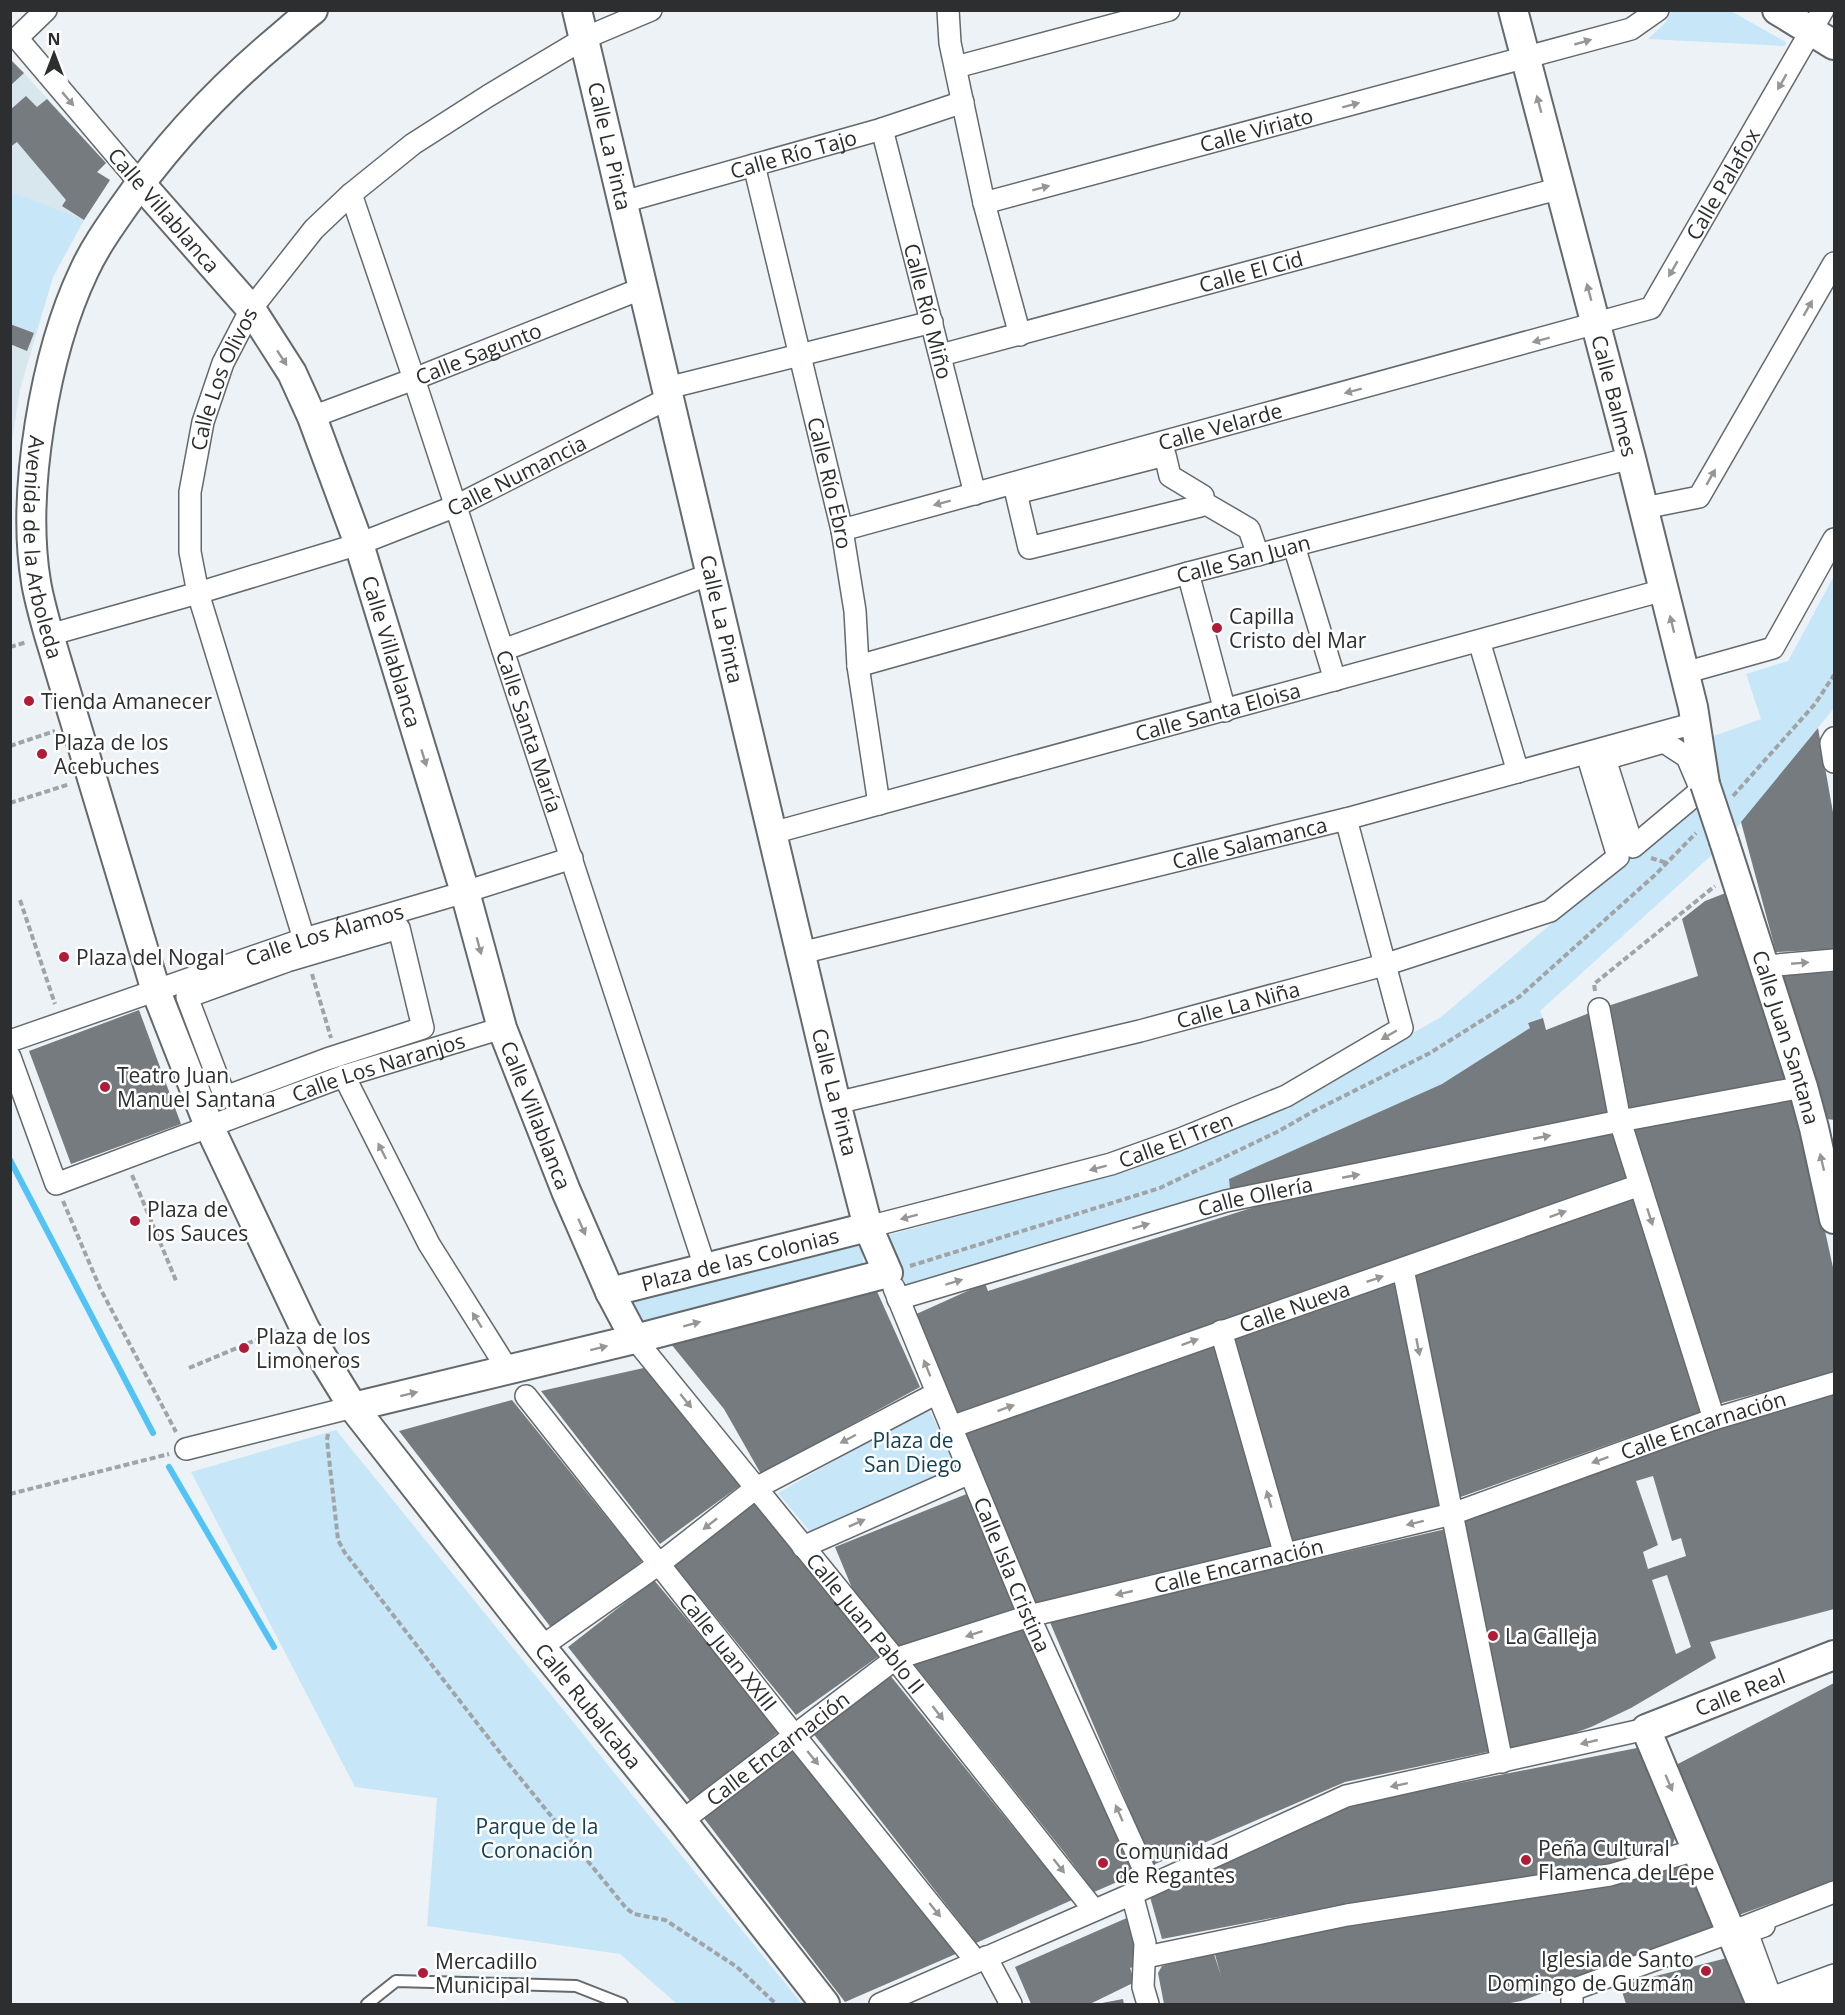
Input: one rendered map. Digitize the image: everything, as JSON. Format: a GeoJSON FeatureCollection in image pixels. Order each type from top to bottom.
{"type":"FeatureCollection","features":[{"type":"Feature","properties":{"kind":"street","name":"Calle Villablanca"},"geometry":{"type":"LineString","coordinates":[[46,10],[17,38],[251,309],[292,373],[312,417],[359,543],[465,892],[502,1028],[531,1107],[610,1292],[636,1339]]}},
{"type":"Feature","properties":{"kind":"street","name":"Avenida de la Arboleda"},"geometry":{"type":"LineString","coordinates":[[313,10],[242,70],[189,124],[140,183],[105,233],[84,271],[60,333],[42,411],[33,471],[32,528],[36,581],[49,635],[156,992],[209,1126],[302,1321],[352,1407]]}},
{"type":"Feature","properties":{"kind":"street","name":"Calle La Pinta"},"geometry":{"type":"LineString","coordinates":[[577,10],[836,1103],[868,1227]]}},
{"type":"Feature","properties":{"kind":"street","name":"Calle Los Olivos"},"geometry":{"type":"LineString","coordinates":[[305,947],[198,593],[190,552],[190,492],[203,422],[223,363],[251,309],[314,229],[351,194],[413,144],[488,96],[585,38],[651,10]]}},
{"type":"Feature","properties":{"kind":"street"},"geometry":{"type":"LineString","coordinates":[[948,10],[950,44],[984,203],[1020,335]]}},
{"type":"Feature","properties":{"kind":"street"},"geometry":{"type":"LineString","coordinates":[[956,67],[1169,10]]}},
{"type":"Feature","properties":{"kind":"street","name":"Calle Balmes"},"geometry":{"type":"LineString","coordinates":[[1513,10],[1644,508],[1684,673],[1706,784],[1724,841]]}},
{"type":"Feature","properties":{"kind":"street","name":"Calle Viriato"},"geometry":{"type":"LineString","coordinates":[[984,203],[1631,29],[1658,10]]}},
{"type":"Feature","properties":{"kind":"street"},"geometry":{"type":"LineString","coordinates":[[1777,10],[1823,29]]}},
{"type":"Feature","properties":{"kind":"street","name":"Calle Palafox"},"geometry":{"type":"LineString","coordinates":[[1597,324],[1651,308],[1823,29]]}},
{"type":"Feature","properties":{"kind":"street","name":"Calle Río Tajo"},"geometry":{"type":"LineString","coordinates":[[623,202],[882,129],[963,102]]}},
{"type":"Feature","properties":{"kind":"street","name":"Calle Río Miño"},"geometry":{"type":"LineString","coordinates":[[882,129],[975,494]]}},
{"type":"Feature","properties":{"kind":"street","name":"Calle Río Ebro"},"geometry":{"type":"LineString","coordinates":[[754,165],[842,530],[855,611],[858,666],[879,804]]}},
{"type":"Feature","properties":{"kind":"street","name":"Calle El Cid"},"geometry":{"type":"LineString","coordinates":[[941,355],[1561,188]]}},
{"type":"Feature","properties":{"kind":"street","name":"Calle Santa María"},"geometry":{"type":"LineString","coordinates":[[351,194],[456,506],[705,1267]]}},
{"type":"Feature","properties":{"kind":"street"},"geometry":{"type":"LineString","coordinates":[[1644,508],[1699,497],[1834,263]]}},
{"type":"Feature","properties":{"kind":"street","name":"Calle Sagunto"},"geometry":{"type":"LineString","coordinates":[[312,417],[643,288]]}},
{"type":"Feature","properties":{"kind":"street","name":"Calle Numancia"},"geometry":{"type":"LineString","coordinates":[[49,635],[198,593],[359,543],[456,506],[668,393],[801,355],[932,322]]}},
{"type":"Feature","properties":{"kind":"street","name":"Calle Velarde"},"geometry":{"type":"LineString","coordinates":[[842,530],[1597,324]]}},
{"type":"Feature","properties":{"kind":"street"},"geometry":{"type":"LineString","coordinates":[[1165,455],[1170,476],[1203,496],[1201,501],[1200,506],[1029,548],[1016,494],[1165,455]]}},
{"type":"Feature","properties":{"kind":"street","name":"Calle San Juan"},"geometry":{"type":"LineString","coordinates":[[858,666],[1188,573],[1631,458]]}},
{"type":"Feature","properties":{"kind":"street"},"geometry":{"type":"LineString","coordinates":[[1201,501],[1249,529],[1258,555]]}},
{"type":"Feature","properties":{"kind":"street"},"geometry":{"type":"LineString","coordinates":[[1684,673],[1773,648],[1834,539]]}},
{"type":"Feature","properties":{"kind":"street"},"geometry":{"type":"LineString","coordinates":[[1294,546],[1335,680]]}},
{"type":"Feature","properties":{"kind":"street"},"geometry":{"type":"LineString","coordinates":[[1188,573],[1225,711]]}},
{"type":"Feature","properties":{"kind":"street"},"geometry":{"type":"LineString","coordinates":[[503,650],[711,574]]}},
{"type":"Feature","properties":{"kind":"street","name":"Calle Santa Eloisa"},"geometry":{"type":"LineString","coordinates":[[772,833],[1664,590]]}},
{"type":"Feature","properties":{"kind":"street"},"geometry":{"type":"LineString","coordinates":[[1479,640],[1518,772]]}},
{"type":"Feature","properties":{"kind":"street","name":"Calle Salamanca"},"geometry":{"type":"LineString","coordinates":[[801,953],[1346,819],[1518,772],[1596,756],[1695,723]]}},
{"type":"Feature","properties":{"kind":"street"},"geometry":{"type":"LineString","coordinates":[[1834,738],[1831,744],[1834,762]]}},
{"type":"Feature","properties":{"kind":"street"},"geometry":{"type":"LineString","coordinates":[[1664,742],[1687,757],[1701,790],[1633,848],[1596,756],[1664,742]]}},
{"type":"Feature","properties":{"kind":"street","name":"Calle La Niña"},"geometry":{"type":"LineString","coordinates":[[836,1103],[1140,1031],[1384,965],[1550,911],[1618,857],[1596,756]]}},
{"type":"Feature","properties":{"kind":"street"},"geometry":{"type":"LineString","coordinates":[[1346,819],[1384,965]]}},
{"type":"Feature","properties":{"kind":"street","name":"Calle Juan Santana"},"geometry":{"type":"LineString","coordinates":[[1724,841],[1803,1087],[1824,1130],[1834,1219]]}},
{"type":"Feature","properties":{"kind":"street","name":"Calle Los Álamos"},"geometry":{"type":"LineString","coordinates":[[10,1041],[156,992],[305,947],[572,858]]}},
{"type":"Feature","properties":{"kind":"street"},"geometry":{"type":"LineString","coordinates":[[399,928],[423,1028],[337,1056],[225,1098],[187,997],[305,947],[399,928]]}},
{"type":"Feature","properties":{"kind":"street"},"geometry":{"type":"LineString","coordinates":[[1765,966],[1834,960]]}},
{"type":"Feature","properties":{"kind":"street","name":"Calle El Tren"},"geometry":{"type":"LineString","coordinates":[[868,1227],[1111,1164],[1178,1140],[1286,1096],[1402,1028],[1384,965]]}},
{"type":"Feature","properties":{"kind":"street"},"geometry":{"type":"LineString","coordinates":[[1599,1009],[1620,1121],[1714,1419]]}},
{"type":"Feature","properties":{"kind":"street","name":"Calle Los Naranjos"},"geometry":{"type":"LineString","coordinates":[[56,1184],[344,1076],[502,1028]]}},
{"type":"Feature","properties":{"kind":"street"},"geometry":{"type":"LineString","coordinates":[[10,1057],[56,1184]]}},
{"type":"Feature","properties":{"kind":"street"},"geometry":{"type":"LineString","coordinates":[[344,1076],[429,1244],[508,1370]]}},
{"type":"Feature","properties":{"kind":"street","name":"Calle Ollería"},"geometry":{"type":"LineString","coordinates":[[893,1286],[1226,1201],[1620,1121],[1803,1087]]}},
{"type":"Feature","properties":{"kind":"street","name":"Calle Nueva"},"geometry":{"type":"LineString","coordinates":[[951,1427],[1640,1185]]}},
{"type":"Feature","properties":{"kind":"street","name":"Plaza de las Colonias"},"geometry":{"type":"LineString","coordinates":[[610,1292],[868,1227]]}},
{"type":"Feature","properties":{"kind":"street","name":"Calle Isla Cristina"},"geometry":{"type":"LineString","coordinates":[[868,1227],[1142,1889],[1146,1957],[1143,1987],[1148,2004]]}},
{"type":"Feature","properties":{"kind":"street"},"geometry":{"type":"LineString","coordinates":[[1403,1269],[1502,1762]]}},
{"type":"Feature","properties":{"kind":"street"},"geometry":{"type":"LineString","coordinates":[[186,1449],[636,1339],[893,1286]]}},
{"type":"Feature","properties":{"kind":"street"},"geometry":{"type":"LineString","coordinates":[[1221,1331],[1285,1555]]}},
{"type":"Feature","properties":{"kind":"street","name":"Calle Juan Pablo II"},"geometry":{"type":"LineString","coordinates":[[636,1339],[895,1659],[1094,1910]]}},
{"type":"Feature","properties":{"kind":"street","name":"Calle Encarnación"},"geometry":{"type":"LineString","coordinates":[[682,1821],[895,1659],[1029,1616],[1452,1514],[1714,1419],[1834,1383]]}},
{"type":"Feature","properties":{"kind":"street"},"geometry":{"type":"LineString","coordinates":[[541,1647],[660,1564],[756,1488],[937,1393]]}},
{"type":"Feature","properties":{"kind":"street","name":"Calle Juan XXIII"},"geometry":{"type":"LineString","coordinates":[[526,1396],[795,1735],[981,1959],[1011,2004]]}},
{"type":"Feature","properties":{"kind":"street","name":"Calle Rubalcaba"},"geometry":{"type":"LineString","coordinates":[[352,1407],[825,2004]]}},
{"type":"Feature","properties":{"kind":"street"},"geometry":{"type":"LineString","coordinates":[[803,1547],[970,1473]]}},
{"type":"Feature","properties":{"kind":"street","name":"Calle Real"},"geometry":{"type":"LineString","coordinates":[[1646,1729],[1834,1655]]}},
{"type":"Feature","properties":{"kind":"street"},"geometry":{"type":"LineString","coordinates":[[880,2004],[1346,1796],[1646,1729],[1761,2004]]}},
{"type":"Feature","properties":{"kind":"street"},"geometry":{"type":"LineString","coordinates":[[1146,1957],[1347,1915],[1610,1875],[1696,1850]]}},
{"type":"Feature","properties":{"kind":"street"},"geometry":{"type":"LineString","coordinates":[[1572,2004],[1572,1990],[1834,1892]]}},
{"type":"Feature","properties":{"kind":"street"},"geometry":{"type":"LineString","coordinates":[[1834,1901],[1748,1932],[1771,1998],[1834,1975]]}},
{"type":"Feature","properties":{"kind":"street"},"geometry":{"type":"LineString","coordinates":[[1798,2004],[1834,1992]]}},
{"type":"Feature","properties":{"kind":"lane"},"geometry":{"type":"LineString","coordinates":[[367,2004],[396,1981],[576,1986],[622,2004]]}},
{"type":"Feature","properties":{"kind":"path"},"geometry":{"type":"LineString","coordinates":[[10,746],[75,724]]}},
{"type":"Feature","properties":{"kind":"path"},"geometry":{"type":"LineString","coordinates":[[10,803],[92,778]]}},
{"type":"Feature","properties":{"kind":"path"},"geometry":{"type":"LineString","coordinates":[[1599,1009],[1594,984],[1724,879],[1738,883]]}},
{"type":"Feature","properties":{"kind":"path"},"geometry":{"type":"LineString","coordinates":[[20,900],[62,1024]]}},
{"type":"Feature","properties":{"kind":"path"},"geometry":{"type":"LineString","coordinates":[[305,947],[337,1056]]}},
{"type":"Feature","properties":{"kind":"path"},"geometry":{"type":"LineString","coordinates":[[125,1158],[177,1283]]}},
{"type":"Feature","properties":{"kind":"path"},"geometry":{"type":"LineString","coordinates":[[10,1494],[186,1449],[100,1288],[56,1184]]}},
{"type":"Feature","properties":{"kind":"path"},"geometry":{"type":"LineString","coordinates":[[189,1368],[302,1321]]}},
{"type":"Feature","properties":{"kind":"path"},"geometry":{"type":"LineString","coordinates":[[352,1407],[330,1428],[327,1440],[338,1540],[345,1553],[508,1763],[626,1908],[634,1914],[665,1920],[676,1927],[736,1967],[776,2004]]}},
{"type":"Feature","properties":{"kind":"shaded area"},"geometry":{"type":"Polygon","coordinates":[[[11,59],[106,163],[97,172],[110,180],[76,232],[53,277],[20,389],[11,447],[11,59]]]}},
{"type":"Feature","properties":{"kind":"green space"},"geometry":{"type":"Polygon","coordinates":[[[1729,10],[1786,42],[1785,46],[1648,39],[1664,24],[1672,11],[1729,10]]]}},
{"type":"Feature","properties":{"kind":"green space"},"geometry":{"type":"Polygon","coordinates":[[[11,192],[84,220],[53,277],[36,333],[11,323],[11,192]]]}},
{"type":"Feature","properties":{"kind":"green space"},"geometry":{"type":"Polygon","coordinates":[[[1834,576],[1834,708],[1736,829],[1716,765],[1714,736],[1761,719],[1746,674],[1788,661],[1834,576]]]}},
{"type":"Feature","properties":{"kind":"green space"},"geometry":{"type":"Polygon","coordinates":[[[1699,799],[1715,852],[1540,1011],[1543,1018],[1528,1023],[1530,1028],[1442,1084],[1229,1179],[1230,1190],[904,1290],[885,1236],[1132,1170],[1289,1103],[1441,1017],[1699,799]]]}},
{"type":"Feature","properties":{"kind":"green space"},"geometry":{"type":"Polygon","coordinates":[[[851,1242],[862,1252],[862,1268],[649,1329],[628,1295],[851,1242]]]}},
{"type":"Feature","properties":{"kind":"green space","name":"Plaza de San Diego"},"geometry":{"type":"Polygon","coordinates":[[[928,1407],[957,1467],[812,1534],[778,1493],[928,1407]]]}},
{"type":"Feature","properties":{"kind":"green space","name":"Parque de la Coronación"},"geometry":{"type":"Polygon","coordinates":[[[336,1430],[802,2004],[677,2004],[620,1954],[427,1926],[437,1798],[355,1787],[191,1472],[336,1430]]]}},
{"type":"Feature","properties":{"kind":"building"},"geometry":{"type":"Polygon","coordinates":[[[10,59],[24,73],[10,86],[10,59]]]}},
{"type":"Feature","properties":{"kind":"building"},"geometry":{"type":"Polygon","coordinates":[[[26,96],[37,107],[47,99],[106,163],[97,172],[110,180],[84,220],[62,206],[66,200],[17,142],[10,147],[10,110],[26,96]]]}},
{"type":"Feature","properties":{"kind":"building"},"geometry":{"type":"Polygon","coordinates":[[[10,324],[34,333],[27,351],[10,344],[10,324]]]}},
{"type":"Feature","properties":{"kind":"building"},"geometry":{"type":"Polygon","coordinates":[[[1818,728],[1834,818],[1834,949],[1776,952],[1741,822],[1818,728]]]}},
{"type":"Feature","properties":{"kind":"building"},"geometry":{"type":"Polygon","coordinates":[[[1728,892],[1791,1080],[1623,1111],[1605,1007],[1698,976],[1682,919],[1705,901],[1728,892]]]}},
{"type":"Feature","properties":{"kind":"building"},"geometry":{"type":"Polygon","coordinates":[[[1834,972],[1834,1120],[1821,1118],[1783,974],[1834,972]]]}},
{"type":"Feature","properties":{"kind":"building","name":"Teatro Juan Manuel Santana"},"geometry":{"type":"Polygon","coordinates":[[[139,1010],[181,1124],[71,1164],[29,1051],[139,1010]]]}},
{"type":"Feature","properties":{"kind":"building"},"geometry":{"type":"Polygon","coordinates":[[[1592,1012],[1611,1114],[1230,1190],[1229,1179],[1442,1084],[1530,1028],[1528,1023],[1543,1018],[1546,1030],[1592,1012]]]}},
{"type":"Feature","properties":{"kind":"building"},"geometry":{"type":"Polygon","coordinates":[[[1795,1094],[1834,1272],[1834,1373],[1714,1405],[1629,1126],[1795,1094]]]}},
{"type":"Feature","properties":{"kind":"building"},"geometry":{"type":"Polygon","coordinates":[[[1613,1128],[1628,1178],[954,1415],[912,1316],[985,1283],[988,1291],[1280,1199],[1613,1128]]]}},
{"type":"Feature","properties":{"kind":"building"},"geometry":{"type":"Polygon","coordinates":[[[1635,1198],[1700,1412],[1455,1499],[1411,1275],[1635,1198]]]}},
{"type":"Feature","properties":{"kind":"building"},"geometry":{"type":"Polygon","coordinates":[[[1400,1279],[1442,1507],[1346,1532],[1289,1542],[1232,1338],[1400,1279]]]}},
{"type":"Feature","properties":{"kind":"building"},"geometry":{"type":"Polygon","coordinates":[[[875,1287],[920,1387],[761,1474],[724,1409],[671,1344],[875,1287]]]}},
{"type":"Feature","properties":{"kind":"building"},"geometry":{"type":"Polygon","coordinates":[[[1216,1343],[1275,1548],[1153,1574],[1036,1603],[960,1430],[1216,1343]]]}},
{"type":"Feature","properties":{"kind":"building"},"geometry":{"type":"Polygon","coordinates":[[[648,1367],[742,1484],[660,1544],[541,1391],[648,1367]]]}},
{"type":"Feature","properties":{"kind":"building"},"geometry":{"type":"Polygon","coordinates":[[[1834,1391],[1834,1609],[1710,1642],[1716,1658],[1631,1708],[1591,1727],[1558,1739],[1506,1749],[1459,1522],[1735,1420],[1834,1391]],[[1653,1476],[1636,1481],[1658,1545],[1643,1552],[1648,1569],[1686,1556],[1681,1538],[1672,1541],[1653,1476]],[[1667,1575],[1652,1580],[1676,1654],[1691,1647],[1667,1575]]]}},
{"type":"Feature","properties":{"kind":"building"},"geometry":{"type":"Polygon","coordinates":[[[512,1400],[642,1561],[556,1634],[399,1431],[512,1400]]]}},
{"type":"Feature","properties":{"kind":"building"},"geometry":{"type":"Polygon","coordinates":[[[969,1493],[1015,1612],[900,1648],[852,1588],[835,1547],[969,1493]]]}},
{"type":"Feature","properties":{"kind":"building"},"geometry":{"type":"Polygon","coordinates":[[[755,1501],[879,1656],[796,1715],[672,1563],[755,1501]]]}},
{"type":"Feature","properties":{"kind":"building"},"geometry":{"type":"Polygon","coordinates":[[[1446,1529],[1492,1751],[1345,1782],[1153,1865],[1049,1620],[1446,1529]]]}},
{"type":"Feature","properties":{"kind":"building"},"geometry":{"type":"Polygon","coordinates":[[[654,1580],[780,1731],[691,1802],[568,1647],[654,1580]]]}},
{"type":"Feature","properties":{"kind":"building"},"geometry":{"type":"Polygon","coordinates":[[[1026,1628],[1138,1873],[1094,1892],[913,1663],[1026,1628]]]}},
{"type":"Feature","properties":{"kind":"building"},"geometry":{"type":"Polygon","coordinates":[[[889,1674],[1072,1900],[976,1943],[812,1732],[889,1674]]]}},
{"type":"Feature","properties":{"kind":"building"},"geometry":{"type":"Polygon","coordinates":[[[1834,1683],[1834,1881],[1733,1917],[1672,1767],[1834,1683]]]}},
{"type":"Feature","properties":{"kind":"building"},"geometry":{"type":"Polygon","coordinates":[[[1637,1748],[1644,1751],[1675,1838],[1671,1849],[1622,1864],[1346,1904],[1162,1939],[1150,1897],[1236,1859],[1328,1814],[1373,1800],[1637,1748]]]}},
{"type":"Feature","properties":{"kind":"building"},"geometry":{"type":"Polygon","coordinates":[[[791,1749],[958,1953],[845,2002],[703,1817],[791,1749]]]}},
{"type":"Feature","properties":{"kind":"building"},"geometry":{"type":"Polygon","coordinates":[[[1687,1862],[1714,1930],[1521,2001],[1505,2004],[1164,2004],[1158,1973],[1162,1966],[1213,1951],[1221,1976],[1214,1951],[1687,1862]]]}},
{"type":"Feature","properties":{"kind":"building"},"geometry":{"type":"Polygon","coordinates":[[[1129,1917],[1139,1954],[1136,1966],[1130,1968],[1135,1982],[1090,2004],[1031,2004],[1015,1967],[1129,1917]]]}},
{"type":"Feature","properties":{"kind":"building","name":"Iglesia de Santo Domingo de Guzmán"},"geometry":{"type":"Polygon","coordinates":[[[1731,1957],[1745,2004],[1626,2004],[1620,1985],[1731,1957]]]}},
{"type":"Feature","properties":{"kind":"building"},"geometry":{"type":"Polygon","coordinates":[[[1123,1999],[1124,2004],[1102,2004],[1102,2003],[1123,1999]]]}},
{"type":"Feature","properties":{"kind":"waterway"},"geometry":{"type":"LineString","coordinates":[[10,1160],[153,1433]]}},
{"type":"Feature","properties":{"kind":"waterway"},"geometry":{"type":"LineString","coordinates":[[169,1467],[274,1647]]}},
{"type":"Feature","properties":{"kind":"place","name":"Capilla Cristo del Mar"},"geometry":{"type":"Point","coordinates":[1217,628]}},
{"type":"Feature","properties":{"kind":"place","name":"Tienda Amanecer"},"geometry":{"type":"Point","coordinates":[29,701]}},
{"type":"Feature","properties":{"kind":"place","name":"Plaza de los Acebuches"},"geometry":{"type":"Point","coordinates":[42,754]}},
{"type":"Feature","properties":{"kind":"place","name":"Plaza del Nogal"},"geometry":{"type":"Point","coordinates":[64,957]}},
{"type":"Feature","properties":{"kind":"place","name":"Teatro Juan Manuel Santana"},"geometry":{"type":"Point","coordinates":[105,1087]}},
{"type":"Feature","properties":{"kind":"place","name":"Plaza de los Sauces"},"geometry":{"type":"Point","coordinates":[135,1221]}},
{"type":"Feature","properties":{"kind":"place","name":"Plaza de los Limoneros"},"geometry":{"type":"Point","coordinates":[244,1348]}},
{"type":"Feature","properties":{"kind":"place","name":"La Calleja"},"geometry":{"type":"Point","coordinates":[1493,1636]}},
{"type":"Feature","properties":{"kind":"place","name":"Peña Cultural Flamenca de Lepe"},"geometry":{"type":"Point","coordinates":[1526,1860]}},
{"type":"Feature","properties":{"kind":"place","name":"Comunidad de Regantes"},"geometry":{"type":"Point","coordinates":[1103,1863]}},
{"type":"Feature","properties":{"kind":"place","name":"Iglesia de Santo Domingo de Guzmán"},"geometry":{"type":"Point","coordinates":[1706,1971]}},
{"type":"Feature","properties":{"kind":"place","name":"Mercadillo Municipal"},"geometry":{"type":"Point","coordinates":[423,1973]}}]}
